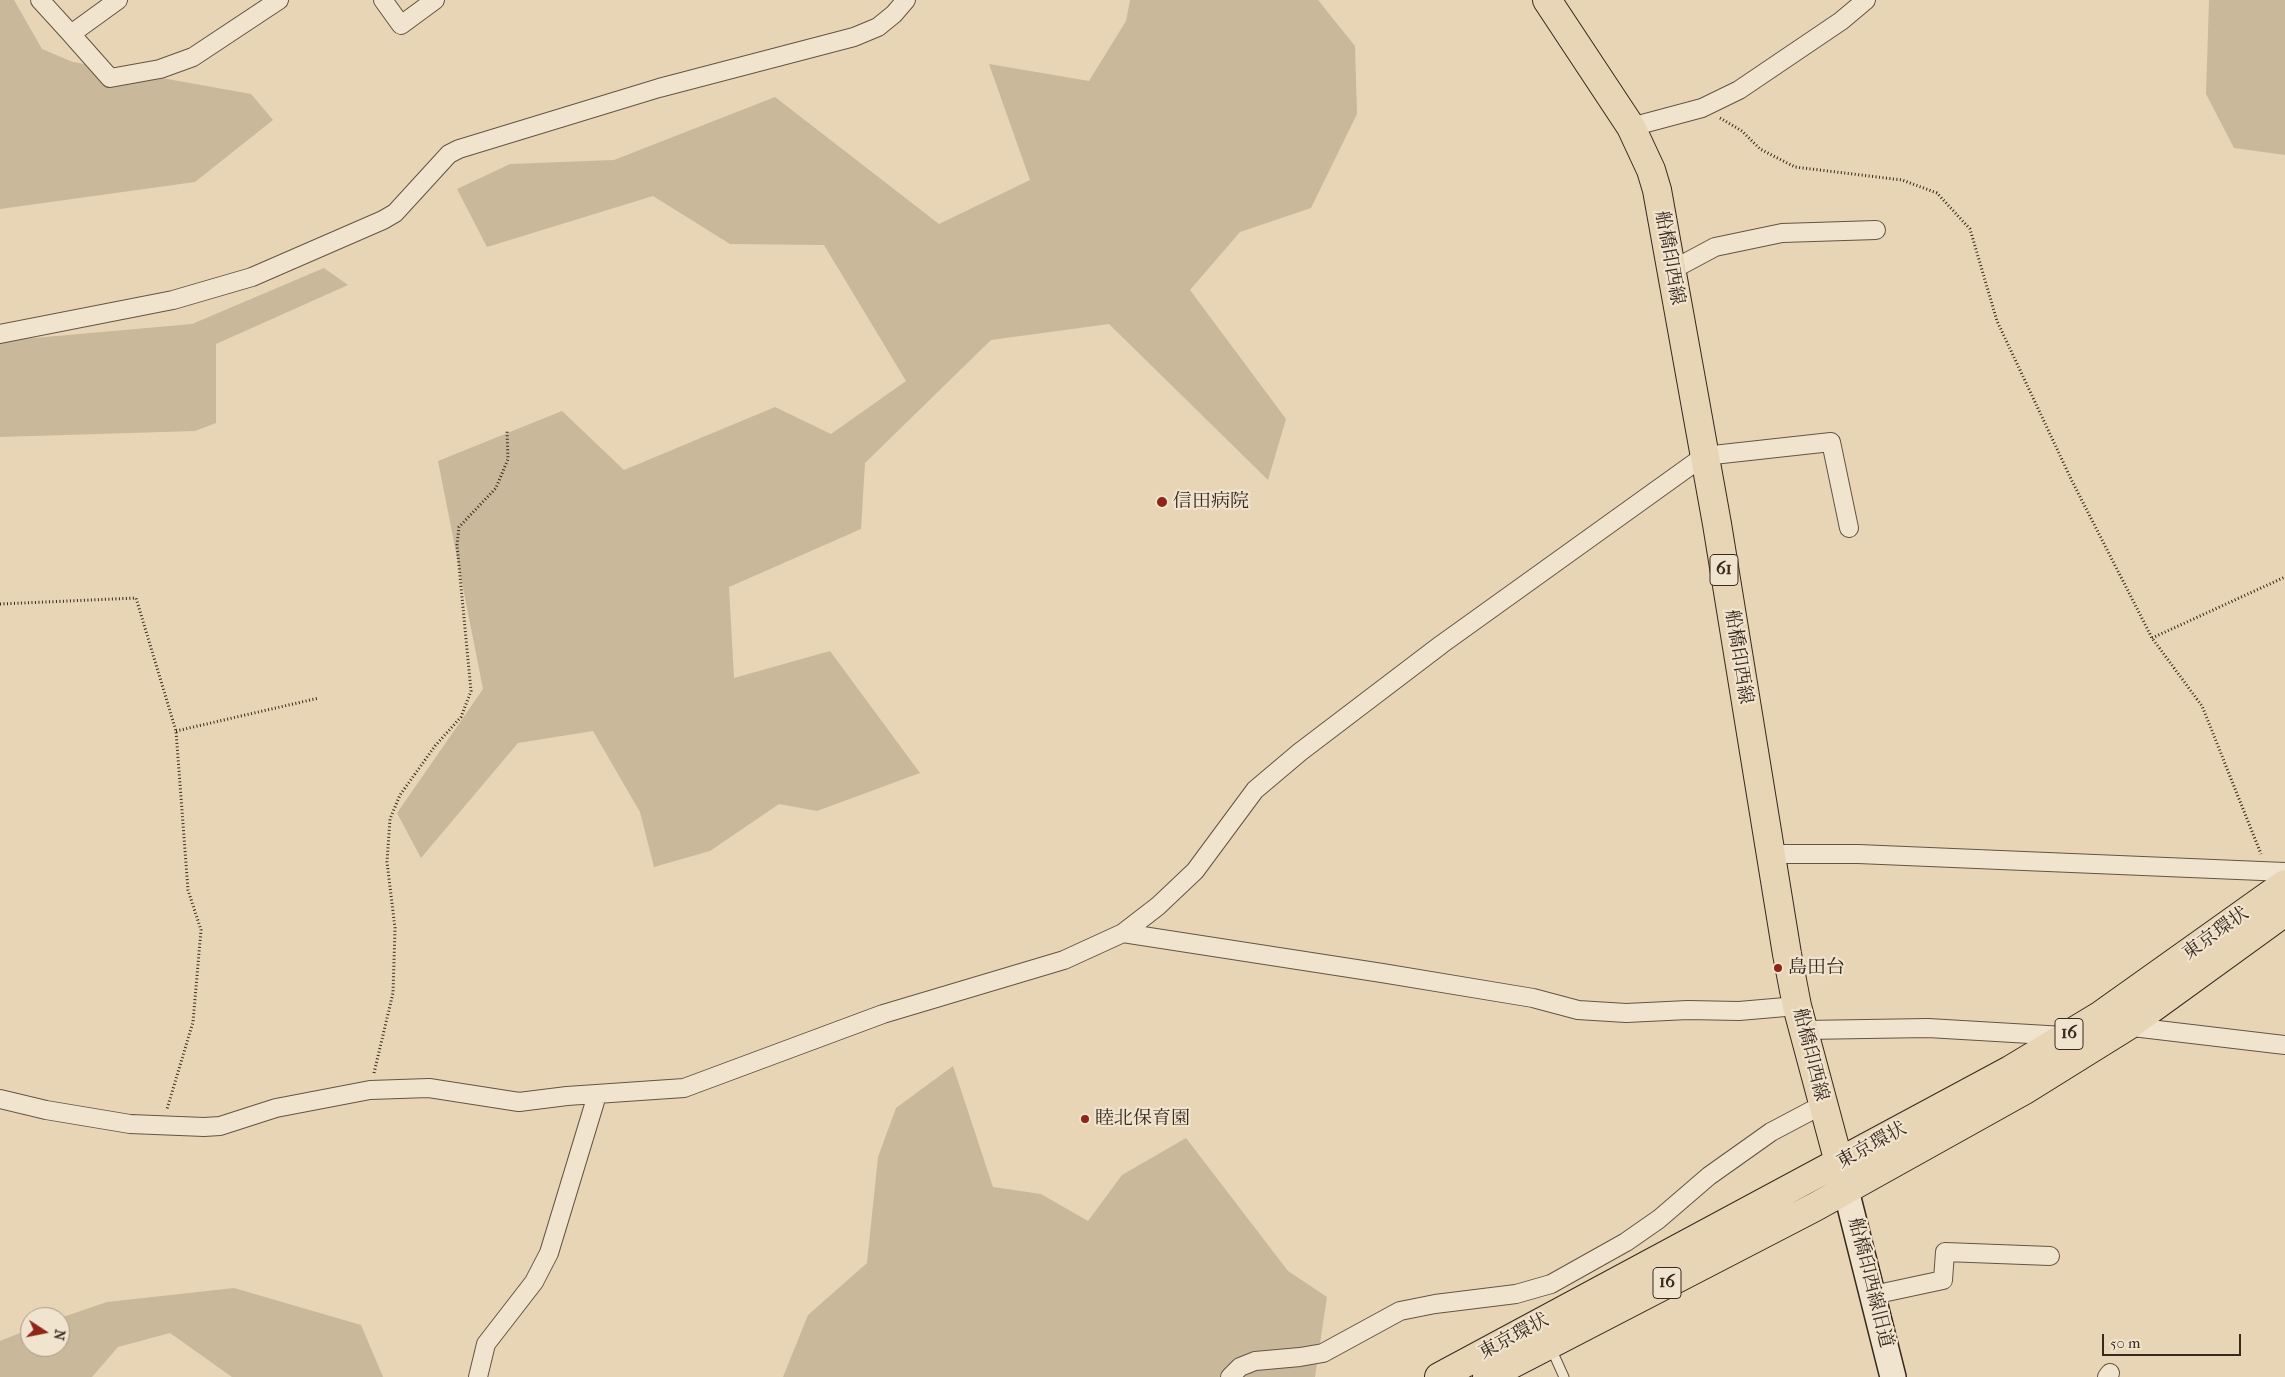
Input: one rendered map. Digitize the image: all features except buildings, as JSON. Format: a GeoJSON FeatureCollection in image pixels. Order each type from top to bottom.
{"type":"FeatureCollection","features":[{"type":"Feature","properties":{"kind":"main road","name":"船橋印西線"},"geometry":{"type":"LineString","coordinates":[[1547,0],[1631,127],[1651,170],[1657,190],[1800,1018],[1846,1190]]}},
{"type":"Feature","properties":{"kind":"main road","name":"東京環状"},"geometry":{"type":"LineString","coordinates":[[1439,1377],[1840,1164],[2010,1070],[2101,1015],[2279,876]]}},
{"type":"Feature","properties":{"kind":"main road","name":"東京環状"},"geometry":{"type":"LineString","coordinates":[[1487,1377],[1846,1190],[2023,1091],[2129,1025],[2285,912]]}},
{"type":"Feature","properties":{"kind":"street"},"geometry":{"type":"LineString","coordinates":[[40,0],[110,78],[160,68],[193,57],[279,0]]}},
{"type":"Feature","properties":{"kind":"street"},"geometry":{"type":"LineString","coordinates":[[70,34],[118,0]]}},
{"type":"Feature","properties":{"kind":"street"},"geometry":{"type":"LineString","coordinates":[[383,0],[401,25],[435,0]]}},
{"type":"Feature","properties":{"kind":"street"},"geometry":{"type":"LineString","coordinates":[[0,334],[173,300],[252,277],[395,213],[449,154],[459,149],[659,88],[854,37],[878,27],[894,14],[906,0]]}},
{"type":"Feature","properties":{"kind":"street"},"geometry":{"type":"LineString","coordinates":[[1631,127],[1702,108],[1739,90],[1841,21],[1866,0]]}},
{"type":"Feature","properties":{"kind":"street"},"geometry":{"type":"LineString","coordinates":[[1672,270],[1715,247],[1782,233],[1876,230]]}},
{"type":"Feature","properties":{"kind":"street"},"geometry":{"type":"LineString","coordinates":[[0,1099],[46,1110],[130,1124],[204,1127],[220,1126],[276,1108],[370,1090],[429,1088],[519,1102],[684,1088],[883,1014],[1064,960],[1123,932],[1158,906],[1195,871],[1255,790],[1300,752],[1442,644],[1704,456],[1831,442],[1849,528]]}},
{"type":"Feature","properties":{"kind":"street"},"geometry":{"type":"LineString","coordinates":[[1771,854],[1858,854],[2279,876]]}},
{"type":"Feature","properties":{"kind":"street"},"geometry":{"type":"LineString","coordinates":[[1123,932],[1429,980],[1532,998],[1578,1010],[1626,1013],[1688,1010],[1739,1011],[1800,1018],[1928,1028],[2065,1036],[2129,1025],[2285,1045]]}},
{"type":"Feature","properties":{"kind":"street"},"geometry":{"type":"LineString","coordinates":[[478,1377],[486,1344],[534,1282],[549,1253],[597,1095]]}},
{"type":"Feature","properties":{"kind":"street"},"geometry":{"type":"LineString","coordinates":[[1230,1377],[1240,1367],[1256,1360],[1300,1357],[1322,1353],[1400,1311],[1434,1304],[1516,1294],[1551,1284],[1626,1242],[1659,1219],[1708,1176],[1772,1132],[1822,1105]]}},
{"type":"Feature","properties":{"kind":"street","name":"船橋印西線旧道"},"geometry":{"type":"LineString","coordinates":[[1846,1190],[1893,1377]]}},
{"type":"Feature","properties":{"kind":"street"},"geometry":{"type":"LineString","coordinates":[[1873,1295],[1943,1280],[1945,1252],[2050,1256]]}},
{"type":"Feature","properties":{"kind":"lane"},"geometry":{"type":"LineString","coordinates":[[1549,1344],[1564,1377]]}},
{"type":"Feature","properties":{"kind":"path"},"geometry":{"type":"LineString","coordinates":[[1702,108],[1742,131],[1760,149],[1795,167],[1902,180],[1937,193],[1970,229],[1997,321],[2072,481],[2152,638],[2202,706],[2279,876]]}},
{"type":"Feature","properties":{"kind":"path"},"geometry":{"type":"LineString","coordinates":[[370,1090],[393,993],[395,928],[387,862],[390,819],[400,795],[435,746],[461,717],[471,692],[458,545],[459,527],[496,488],[508,459],[507,430]]}},
{"type":"Feature","properties":{"kind":"path"},"geometry":{"type":"LineString","coordinates":[[2152,638],[2285,577]]}},
{"type":"Feature","properties":{"kind":"path"},"geometry":{"type":"LineString","coordinates":[[0,604],[136,598],[176,731],[188,890],[202,930],[193,1022],[162,1124]]}},
{"type":"Feature","properties":{"kind":"path"},"geometry":{"type":"LineString","coordinates":[[176,731],[319,698]]}},
{"type":"Feature","properties":{"kind":"shaded area"},"geometry":{"type":"Polygon","coordinates":[[[0,0],[14,0],[42,49],[73,62],[251,94],[273,120],[195,182],[0,209],[0,0]]]}},
{"type":"Feature","properties":{"kind":"shaded area"},"geometry":{"type":"Polygon","coordinates":[[[1130,0],[1318,0],[1355,46],[1357,114],[1311,208],[1240,232],[1190,290],[1286,419],[1268,480],[1109,324],[991,340],[865,463],[861,529],[729,587],[734,678],[830,651],[920,773],[817,811],[779,804],[710,851],[654,867],[640,812],[593,731],[518,743],[421,858],[397,813],[483,689],[438,461],[562,411],[624,470],[775,407],[831,434],[906,381],[824,245],[730,244],[653,196],[487,247],[457,189],[510,164],[614,160],[775,97],[939,224],[1030,180],[989,64],[1089,81],[1126,21],[1130,0]]]}},
{"type":"Feature","properties":{"kind":"shaded area"},"geometry":{"type":"Polygon","coordinates":[[[2209,0],[2285,0],[2285,155],[2234,148],[2206,94],[2209,0]]]}},
{"type":"Feature","properties":{"kind":"shaded area"},"geometry":{"type":"Polygon","coordinates":[[[324,268],[348,285],[216,344],[216,423],[195,431],[0,437],[0,341],[192,324],[324,268]]]}},
{"type":"Feature","properties":{"kind":"shaded area"},"geometry":{"type":"Polygon","coordinates":[[[953,1066],[993,1187],[1041,1194],[1088,1221],[1122,1175],[1186,1138],[1288,1271],[1327,1297],[1315,1377],[783,1377],[808,1315],[867,1263],[878,1157],[896,1108],[953,1066]]]}},
{"type":"Feature","properties":{"kind":"shaded area"},"geometry":{"type":"Polygon","coordinates":[[[234,1288],[361,1325],[383,1377],[232,1377],[170,1333],[118,1347],[92,1377],[0,1377],[0,1341],[20,1333],[20,1357],[70,1357],[70,1315],[107,1302],[234,1288]]]}},
{"type":"Feature","properties":{"kind":"place","name":"信田病院"},"geometry":{"type":"Point","coordinates":[1162,502]}},
{"type":"Feature","properties":{"kind":"place","name":"島田台"},"geometry":{"type":"Point","coordinates":[1778,968]}},
{"type":"Feature","properties":{"kind":"place","name":"睦北保育園"},"geometry":{"type":"Point","coordinates":[1085,1119]}}]}
